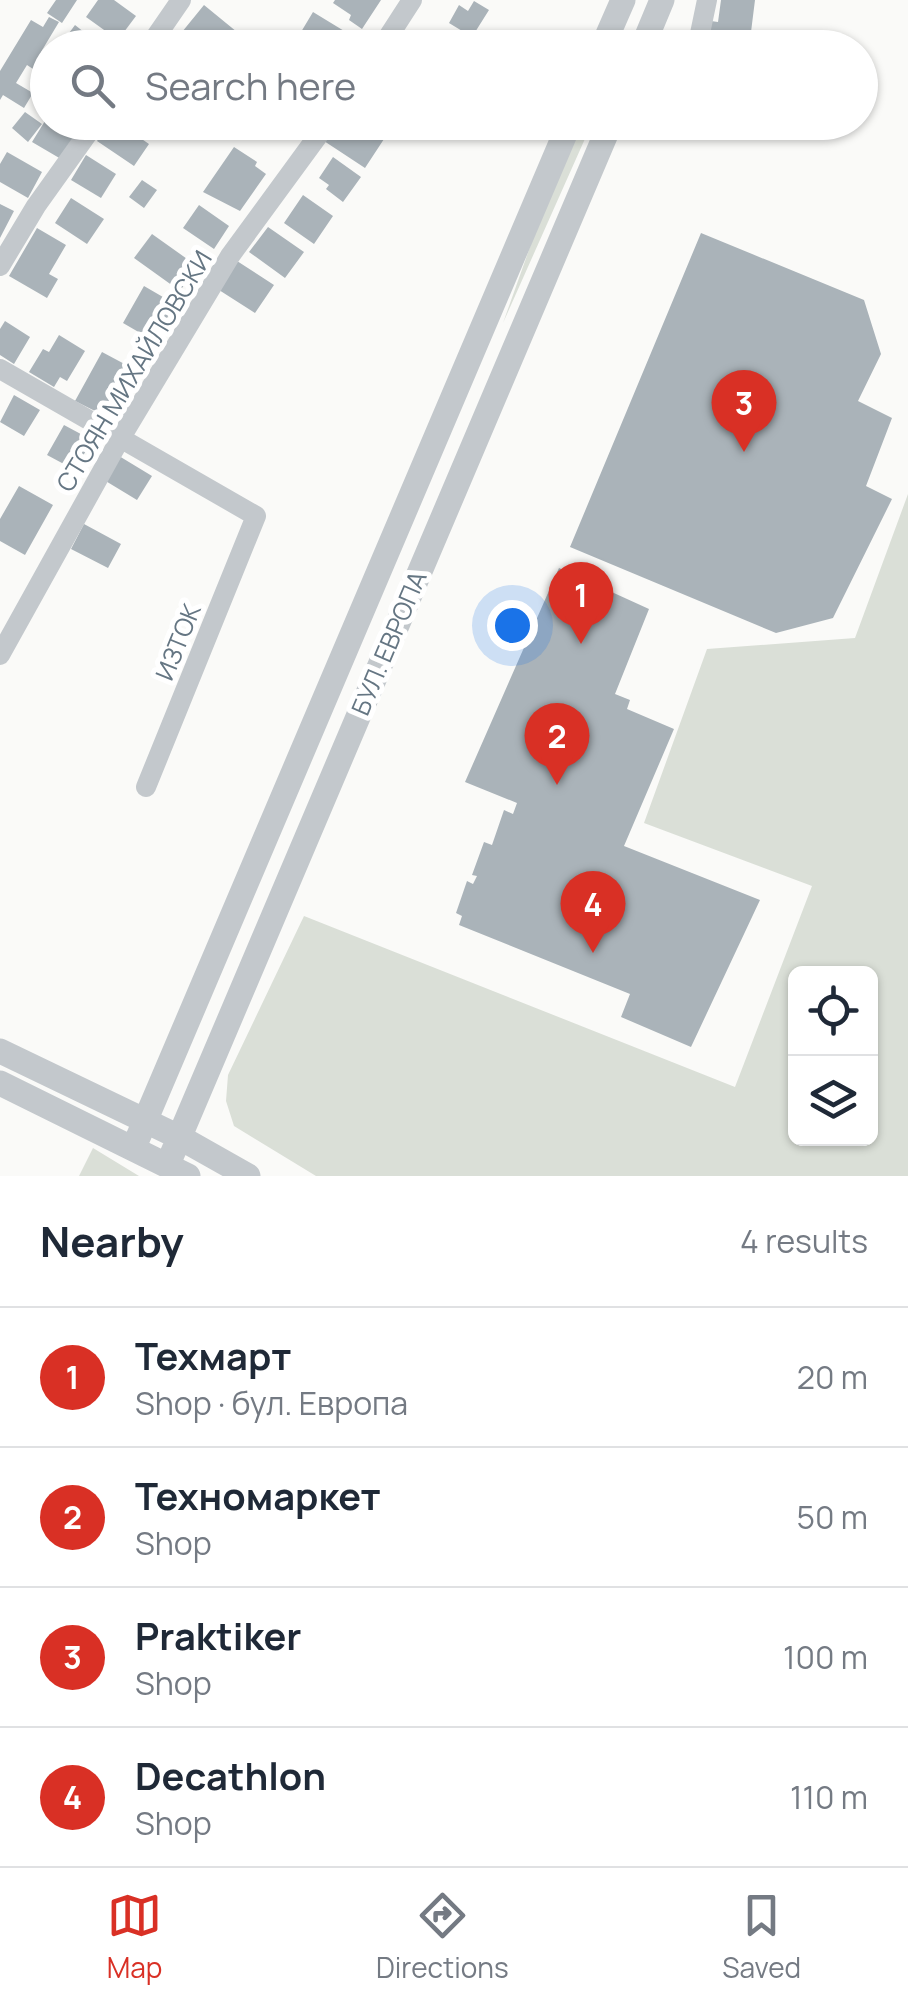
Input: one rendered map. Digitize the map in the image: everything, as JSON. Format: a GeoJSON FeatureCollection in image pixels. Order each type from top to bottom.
{"type":"FeatureCollection","features":[{"type":"Feature","properties":{"kind":"street"},"geometry":{"type":"LineString","coordinates":[[160,30],[181,0]]}},
{"type":"Feature","properties":{"kind":"street"},"geometry":{"type":"LineString","coordinates":[[393,30],[412,0]]}},
{"type":"Feature","properties":{"kind":"street"},"geometry":{"type":"LineString","coordinates":[[610,30],[623,0]]}},
{"type":"Feature","properties":{"kind":"street"},"geometry":{"type":"LineString","coordinates":[[650,30],[662,0]]}},
{"type":"Feature","properties":{"kind":"street"},"geometry":{"type":"LineString","coordinates":[[700,30],[707,0]]}},
{"type":"Feature","properties":{"kind":"street"},"geometry":{"type":"LineString","coordinates":[[0,266],[83,140]]}},
{"type":"Feature","properties":{"kind":"street","name":"СТОЯН МИХАЙЛОВСКИ"},"geometry":{"type":"LineString","coordinates":[[0,656],[120,439],[230,256],[315,140]]}},
{"type":"Feature","properties":{"kind":"street","name":"БУЛ. ЕВРОПА"},"geometry":{"type":"LineString","coordinates":[[134,1147],[562,140]]}},
{"type":"Feature","properties":{"kind":"street","name":"БУЛ. ЕВРОПА"},"geometry":{"type":"LineString","coordinates":[[178,1170],[179,1137],[603,140]]}},
{"type":"Feature","properties":{"kind":"street"},"geometry":{"type":"LineString","coordinates":[[0,370],[120,439]]}},
{"type":"Feature","properties":{"kind":"street","name":"ИЗТОК"},"geometry":{"type":"LineString","coordinates":[[120,439],[256,516],[146,787]]}},
{"type":"Feature","properties":{"kind":"street"},"geometry":{"type":"LineString","coordinates":[[0,1050],[179,1137],[248,1176]]}},
{"type":"Feature","properties":{"kind":"street"},"geometry":{"type":"LineString","coordinates":[[0,1083],[178,1170]]}},
{"type":"Feature","properties":{"kind":"shaded area"},"geometry":{"type":"Polygon","coordinates":[[[573,140],[584,140],[503,323],[573,140]]]}},
{"type":"Feature","properties":{"kind":"shaded area"},"geometry":{"type":"Polygon","coordinates":[[[908,494],[908,1176],[316,1176],[234,1126],[226,1101],[228,1075],[304,916],[735,1087],[812,886],[644,823],[707,649],[855,638],[908,494]]]}},
{"type":"Feature","properties":{"kind":"shaded area"},"geometry":{"type":"Polygon","coordinates":[[[93,1148],[139,1176],[79,1176],[93,1148]]]}},
{"type":"Feature","properties":{"kind":"building"},"geometry":{"type":"Polygon","coordinates":[[[56,0],[77,0],[62,23],[47,13],[56,0]]]}},
{"type":"Feature","properties":{"kind":"building"},"geometry":{"type":"Polygon","coordinates":[[[98,0],[114,0],[136,16],[126,30],[104,30],[86,17],[98,0]]]}},
{"type":"Feature","properties":{"kind":"building"},"geometry":{"type":"Polygon","coordinates":[[[381,0],[362,29],[349,20],[351,15],[333,3],[381,0]]]}},
{"type":"Feature","properties":{"kind":"building"},"geometry":{"type":"Polygon","coordinates":[[[721,0],[755,0],[751,30],[703,30],[704,20],[718,22],[721,0]]]}},
{"type":"Feature","properties":{"kind":"building"},"geometry":{"type":"Polygon","coordinates":[[[474,1],[489,10],[476,30],[460,30],[449,23],[459,5],[468,11],[474,1]]]}},
{"type":"Feature","properties":{"kind":"building"},"geometry":{"type":"Polygon","coordinates":[[[204,5],[235,30],[184,30],[204,5]]]}},
{"type":"Feature","properties":{"kind":"building"},"geometry":{"type":"Polygon","coordinates":[[[313,12],[343,30],[302,30],[313,12]]]}},
{"type":"Feature","properties":{"kind":"building"},"geometry":{"type":"Polygon","coordinates":[[[49,17],[59,22],[54,30],[30,30],[30,67],[27,65],[16,83],[30,91],[30,98],[24,108],[3,95],[0,100],[0,71],[31,20],[43,27],[49,17]]]}},
{"type":"Feature","properties":{"kind":"building"},"geometry":{"type":"Polygon","coordinates":[[[25,112],[30,116],[28,142],[12,128],[25,112]]]}},
{"type":"Feature","properties":{"kind":"building"},"geometry":{"type":"Polygon","coordinates":[[[33,140],[72,140],[61,159],[33,140]]]}},
{"type":"Feature","properties":{"kind":"building"},"geometry":{"type":"Polygon","coordinates":[[[143,140],[149,144],[134,166],[97,141],[143,140]]]}},
{"type":"Feature","properties":{"kind":"building"},"geometry":{"type":"Polygon","coordinates":[[[325,140],[383,140],[365,168],[325,140]]]}},
{"type":"Feature","properties":{"kind":"building"},"geometry":{"type":"Polygon","coordinates":[[[234,147],[257,162],[255,166],[266,174],[240,211],[203,192],[234,147]]]}},
{"type":"Feature","properties":{"kind":"building"},"geometry":{"type":"Polygon","coordinates":[[[7,152],[42,172],[28,198],[0,182],[0,164],[7,152]]]}},
{"type":"Feature","properties":{"kind":"building"},"geometry":{"type":"Polygon","coordinates":[[[86,155],[116,174],[101,198],[71,180],[86,155]]]}},
{"type":"Feature","properties":{"kind":"building"},"geometry":{"type":"Polygon","coordinates":[[[333,157],[361,177],[343,202],[319,178],[333,157]]]}},
{"type":"Feature","properties":{"kind":"building"},"geometry":{"type":"Polygon","coordinates":[[[142,180],[157,190],[144,208],[129,197],[142,180]]]}},
{"type":"Feature","properties":{"kind":"building"},"geometry":{"type":"Polygon","coordinates":[[[303,195],[333,216],[314,244],[284,223],[303,195]]]}},
{"type":"Feature","properties":{"kind":"building"},"geometry":{"type":"Polygon","coordinates":[[[71,198],[104,219],[87,244],[55,223],[71,198]]]}},
{"type":"Feature","properties":{"kind":"building"},"geometry":{"type":"Polygon","coordinates":[[[0,204],[14,211],[0,238],[0,204]]]}},
{"type":"Feature","properties":{"kind":"building"},"geometry":{"type":"Polygon","coordinates":[[[199,205],[229,226],[214,249],[183,228],[199,205]]]}},
{"type":"Feature","properties":{"kind":"building"},"geometry":{"type":"Polygon","coordinates":[[[268,227],[304,252],[285,278],[249,252],[268,227]]]}},
{"type":"Feature","properties":{"kind":"building"},"geometry":{"type":"Polygon","coordinates":[[[37,228],[66,245],[49,274],[58,279],[47,298],[9,276],[37,228]]]}},
{"type":"Feature","properties":{"kind":"building"},"geometry":{"type":"Polygon","coordinates":[[[701,233],[864,300],[881,354],[858,401],[892,418],[866,486],[892,499],[833,618],[776,633],[570,547],[701,233]]]}},
{"type":"Feature","properties":{"kind":"building"},"geometry":{"type":"Polygon","coordinates":[[[152,234],[197,266],[180,291],[134,258],[152,234]]]}},
{"type":"Feature","properties":{"kind":"building"},"geometry":{"type":"Polygon","coordinates":[[[237,261],[274,285],[255,313],[219,290],[237,261]]]}},
{"type":"Feature","properties":{"kind":"building"},"geometry":{"type":"Polygon","coordinates":[[[144,286],[175,304],[154,341],[123,323],[144,286]]]}},
{"type":"Feature","properties":{"kind":"building"},"geometry":{"type":"Polygon","coordinates":[[[5,321],[30,337],[14,364],[0,355],[0,329],[5,321]]]}},
{"type":"Feature","properties":{"kind":"building"},"geometry":{"type":"Polygon","coordinates":[[[59,335],[85,351],[67,381],[60,377],[54,387],[29,372],[43,349],[49,352],[59,335]]]}},
{"type":"Feature","properties":{"kind":"building"},"geometry":{"type":"Polygon","coordinates":[[[102,352],[132,368],[105,416],[75,401],[102,352]]]}},
{"type":"Feature","properties":{"kind":"building"},"geometry":{"type":"Polygon","coordinates":[[[14,395],[40,410],[24,436],[0,422],[14,395]]]}},
{"type":"Feature","properties":{"kind":"building"},"geometry":{"type":"Polygon","coordinates":[[[64,425],[92,440],[75,470],[47,455],[64,425]]]}},
{"type":"Feature","properties":{"kind":"building"},"geometry":{"type":"Polygon","coordinates":[[[119,456],[152,476],[137,500],[104,480],[119,456]]]}},
{"type":"Feature","properties":{"kind":"building"},"geometry":{"type":"Polygon","coordinates":[[[19,486],[53,505],[25,555],[0,541],[0,519],[19,486]]]}},
{"type":"Feature","properties":{"kind":"building"},"geometry":{"type":"Polygon","coordinates":[[[84,524],[121,544],[108,568],[71,549],[84,524]]]}},
{"type":"Feature","properties":{"kind":"building"},"geometry":{"type":"Polygon","coordinates":[[[559,568],[649,609],[615,694],[630,700],[627,709],[674,729],[624,846],[760,900],[691,1047],[621,1017],[630,994],[459,925],[462,916],[456,913],[467,881],[473,884],[477,876],[472,875],[484,842],[492,845],[504,810],[513,814],[517,803],[465,782],[559,568]]]}},
{"type":"Feature","properties":{"kind":"place","name":"Praktiker"},"geometry":{"type":"Point","coordinates":[744,452]}},
{"type":"Feature","properties":{"kind":"place","name":"Техмарт"},"geometry":{"type":"Point","coordinates":[581,644]}},
{"type":"Feature","properties":{"kind":"place","name":"Техномаркет"},"geometry":{"type":"Point","coordinates":[557,785]}},
{"type":"Feature","properties":{"kind":"place","name":"Decathlon"},"geometry":{"type":"Point","coordinates":[593,953]}}]}
